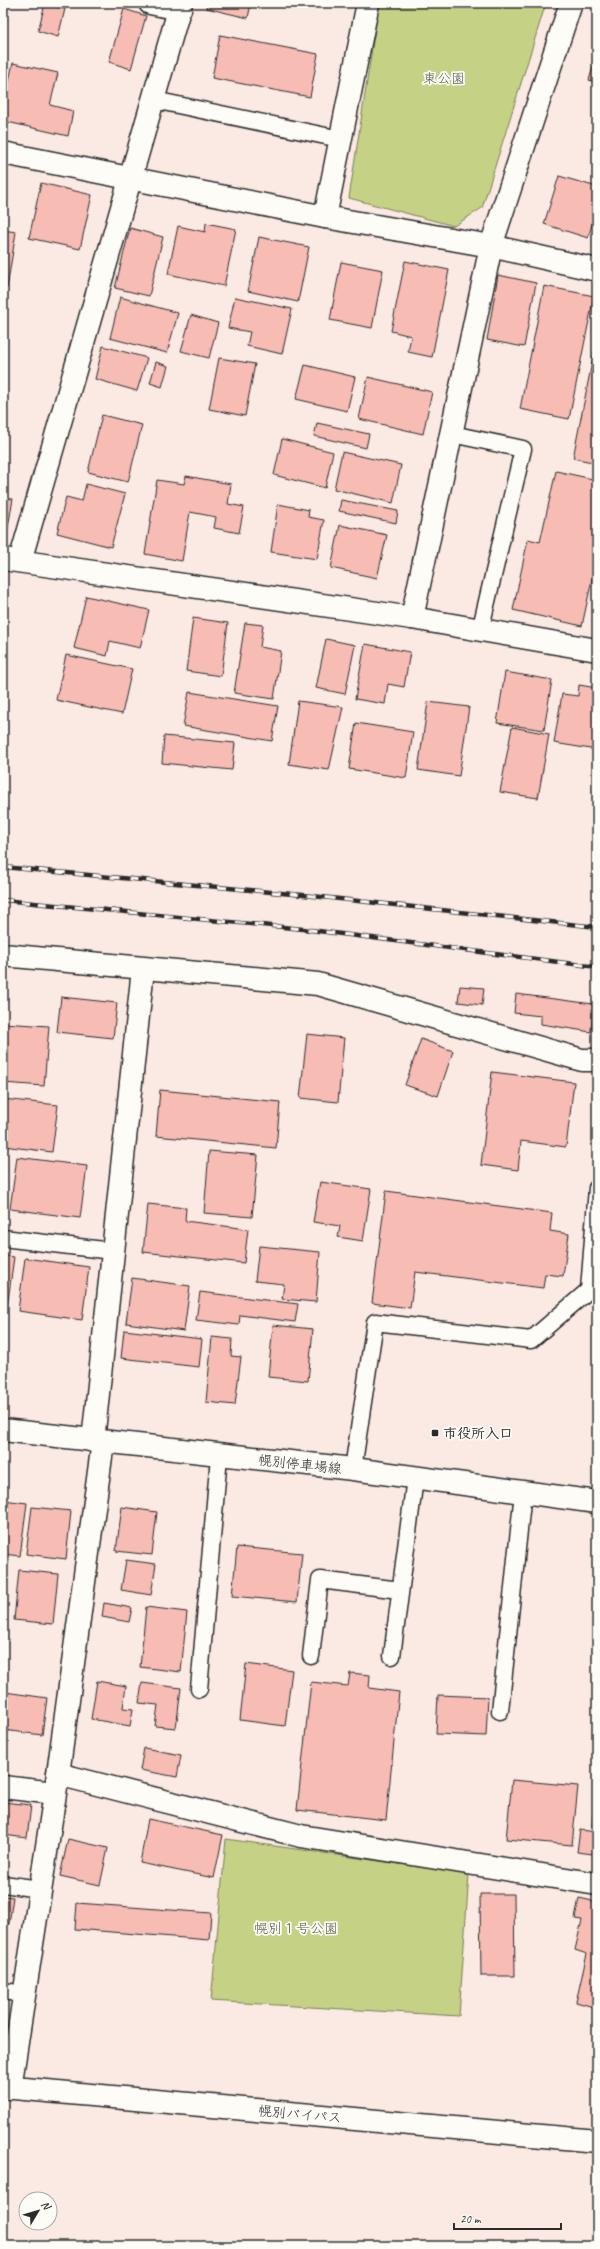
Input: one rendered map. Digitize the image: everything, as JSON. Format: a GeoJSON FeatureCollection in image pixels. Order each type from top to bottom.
{"type":"FeatureCollection","features":[{"type":"Feature","properties":{"kind":"main road"},"geometry":{"type":"LineString","coordinates":[[150,3],[180,6],[131,177],[11,560],[412,618],[480,631],[597,650]]}},
{"type":"Feature","properties":{"kind":"main road"},"geometry":{"type":"LineString","coordinates":[[325,217],[368,3]]}},
{"type":"Feature","properties":{"kind":"main road"},"geometry":{"type":"LineString","coordinates":[[412,618],[491,246],[571,3]]}},
{"type":"Feature","properties":{"kind":"main road"},"geometry":{"type":"LineString","coordinates":[[3,153],[131,177],[325,217],[491,246],[597,270]]}},
{"type":"Feature","properties":{"kind":"main road"},"geometry":{"type":"LineString","coordinates":[[3,955],[318,984],[582,1060],[597,1060]]}},
{"type":"Feature","properties":{"kind":"main road"},"geometry":{"type":"LineString","coordinates":[[6,2088],[14,1992],[40,1889],[56,1783],[98,1442],[112,1251],[143,969]]}},
{"type":"Feature","properties":{"kind":"main road","name":"幌別停車場線"},"geometry":{"type":"LineString","coordinates":[[3,1430],[219,1456],[353,1470],[597,1502]]}},
{"type":"Feature","properties":{"kind":"main road"},"geometry":{"type":"LineString","coordinates":[[3,1787],[56,1783],[301,1836],[597,1884]]}},
{"type":"Feature","properties":{"kind":"main road","name":"幌別バイパス"},"geometry":{"type":"LineString","coordinates":[[6,2088],[597,2141]]}},
{"type":"Feature","properties":{"kind":"lane"},"geometry":{"type":"LineString","coordinates":[[154,100],[340,139]]}},
{"type":"Feature","properties":{"kind":"lane"},"geometry":{"type":"LineString","coordinates":[[452,434],[524,449],[480,631]]}},
{"type":"Feature","properties":{"kind":"lane"},"geometry":{"type":"LineString","coordinates":[[353,1470],[375,1322],[531,1340],[589,1290],[597,1188]]}},
{"type":"Feature","properties":{"kind":"lane"},"geometry":{"type":"LineString","coordinates":[[3,1238],[112,1251]]}},
{"type":"Feature","properties":{"kind":"lane"},"geometry":{"type":"LineString","coordinates":[[199,1689],[219,1456]]}},
{"type":"Feature","properties":{"kind":"lane"},"geometry":{"type":"LineString","coordinates":[[392,1656],[415,1478]]}},
{"type":"Feature","properties":{"kind":"lane"},"geometry":{"type":"LineString","coordinates":[[500,1711],[523,1492]]}},
{"type":"Feature","properties":{"kind":"lane"},"geometry":{"type":"LineString","coordinates":[[311,1656],[320,1580],[400,1590]]}},
{"type":"Feature","properties":{"kind":"lane"},"geometry":{"type":"LineString","coordinates":[[3,1884],[40,1889]]}},
{"type":"Feature","properties":{"kind":"green space","name":"東公園"},"geometry":{"type":"Polygon","coordinates":[[[379,3],[546,3],[482,208],[454,226],[349,198],[379,3]]]}},
{"type":"Feature","properties":{"kind":"green space","name":"幌別１号公園"},"geometry":{"type":"Polygon","coordinates":[[[226,1839],[469,1874],[459,2016],[211,2001],[226,1839]]]}},
{"type":"Feature","properties":{"kind":"building"},"geometry":{"type":"Polygon","coordinates":[[[207,3],[251,3],[248,18],[206,8],[207,3]]]}},
{"type":"Feature","properties":{"kind":"building"},"geometry":{"type":"Polygon","coordinates":[[[45,4],[65,9],[58,37],[38,31],[45,4]]]}},
{"type":"Feature","properties":{"kind":"building"},"geometry":{"type":"Polygon","coordinates":[[[124,9],[146,16],[131,69],[109,62],[124,9]]]}},
{"type":"Feature","properties":{"kind":"building"},"geometry":{"type":"Polygon","coordinates":[[[220,35],[318,54],[310,97],[212,78],[220,35]]]}},
{"type":"Feature","properties":{"kind":"building"},"geometry":{"type":"Polygon","coordinates":[[[597,54],[597,83],[589,80],[597,54]]]}},
{"type":"Feature","properties":{"kind":"building"},"geometry":{"type":"Polygon","coordinates":[[[13,63],[58,73],[50,105],[73,111],[68,136],[3,121],[3,107],[13,63]]]}},
{"type":"Feature","properties":{"kind":"building"},"geometry":{"type":"Polygon","coordinates":[[[559,176],[597,187],[597,208],[588,238],[544,224],[559,176]]]}},
{"type":"Feature","properties":{"kind":"building"},"geometry":{"type":"Polygon","coordinates":[[[41,183],[92,195],[80,249],[29,238],[41,183]]]}},
{"type":"Feature","properties":{"kind":"building"},"geometry":{"type":"Polygon","coordinates":[[[206,223],[236,229],[224,286],[168,274],[178,226],[205,232],[206,223]]]}},
{"type":"Feature","properties":{"kind":"building"},"geometry":{"type":"Polygon","coordinates":[[[130,228],[163,237],[149,296],[115,288],[130,228]]]}},
{"type":"Feature","properties":{"kind":"building"},"geometry":{"type":"Polygon","coordinates":[[[3,230],[16,232],[7,288],[3,287],[3,230]]]}},
{"type":"Feature","properties":{"kind":"building"},"geometry":{"type":"Polygon","coordinates":[[[259,237],[309,247],[298,302],[248,291],[259,237]]]}},
{"type":"Feature","properties":{"kind":"building"},"geometry":{"type":"Polygon","coordinates":[[[405,261],[449,270],[432,357],[408,352],[411,336],[391,331],[405,261]]]}},
{"type":"Feature","properties":{"kind":"building"},"geometry":{"type":"Polygon","coordinates":[[[341,262],[383,270],[372,328],[330,320],[341,262]]]}},
{"type":"Feature","properties":{"kind":"building"},"geometry":{"type":"Polygon","coordinates":[[[498,275],[536,283],[524,347],[487,340],[498,275]]]}},
{"type":"Feature","properties":{"kind":"building"},"geometry":{"type":"Polygon","coordinates":[[[544,286],[594,296],[569,419],[520,409],[544,286]]]}},
{"type":"Feature","properties":{"kind":"building"},"geometry":{"type":"Polygon","coordinates":[[[120,297],[178,313],[167,353],[110,338],[120,297]]]}},
{"type":"Feature","properties":{"kind":"building"},"geometry":{"type":"Polygon","coordinates":[[[235,297],[292,309],[282,354],[247,346],[250,332],[228,328],[235,297]]]}},
{"type":"Feature","properties":{"kind":"building"},"geometry":{"type":"Polygon","coordinates":[[[3,298],[6,299],[3,316],[3,298]]]}},
{"type":"Feature","properties":{"kind":"building"},"geometry":{"type":"Polygon","coordinates":[[[191,315],[218,323],[209,358],[181,351],[191,315]]]}},
{"type":"Feature","properties":{"kind":"building"},"geometry":{"type":"Polygon","coordinates":[[[597,337],[597,463],[573,458],[597,337]]]}},
{"type":"Feature","properties":{"kind":"building"},"geometry":{"type":"Polygon","coordinates":[[[103,346],[147,358],[137,391],[95,379],[103,346]]]}},
{"type":"Feature","properties":{"kind":"building"},"geometry":{"type":"Polygon","coordinates":[[[219,358],[255,364],[245,416],[209,409],[219,358]]]}},
{"type":"Feature","properties":{"kind":"building"},"geometry":{"type":"Polygon","coordinates":[[[156,362],[168,366],[162,387],[150,383],[156,362]]]}},
{"type":"Feature","properties":{"kind":"building"},"geometry":{"type":"Polygon","coordinates":[[[305,365],[355,377],[347,411],[296,399],[305,365]]]}},
{"type":"Feature","properties":{"kind":"building"},"geometry":{"type":"Polygon","coordinates":[[[368,377],[432,392],[423,434],[359,419],[368,377]]]}},
{"type":"Feature","properties":{"kind":"building"},"geometry":{"type":"Polygon","coordinates":[[[102,415],[142,425],[128,482],[88,472],[102,415]]]}},
{"type":"Feature","properties":{"kind":"building"},"geometry":{"type":"Polygon","coordinates":[[[317,423],[369,434],[366,448],[314,436],[317,423]]]}},
{"type":"Feature","properties":{"kind":"building"},"geometry":{"type":"Polygon","coordinates":[[[282,439],[333,452],[325,488],[274,475],[282,439]]]}},
{"type":"Feature","properties":{"kind":"building"},"geometry":{"type":"Polygon","coordinates":[[[342,452],[401,465],[393,503],[334,489],[342,452]]]}},
{"type":"Feature","properties":{"kind":"building"},"geometry":{"type":"Polygon","coordinates":[[[556,471],[597,480],[597,556],[582,626],[513,610],[528,539],[540,542],[556,471]]]}},
{"type":"Feature","properties":{"kind":"building"},"geometry":{"type":"Polygon","coordinates":[[[186,476],[231,484],[228,504],[244,507],[239,533],[214,528],[216,517],[190,512],[182,561],[145,554],[157,480],[184,484],[186,476]]]}},
{"type":"Feature","properties":{"kind":"building"},"geometry":{"type":"Polygon","coordinates":[[[86,484],[125,494],[111,547],[57,533],[66,497],[82,501],[86,484]]]}},
{"type":"Feature","properties":{"kind":"building"},"geometry":{"type":"Polygon","coordinates":[[[3,498],[13,499],[7,533],[3,532],[3,498]]]}},
{"type":"Feature","properties":{"kind":"building"},"geometry":{"type":"Polygon","coordinates":[[[341,500],[398,511],[396,523],[339,511],[341,500]]]}},
{"type":"Feature","properties":{"kind":"building"},"geometry":{"type":"Polygon","coordinates":[[[278,504],[309,510],[308,517],[324,520],[317,559],[271,552],[278,504]]]}},
{"type":"Feature","properties":{"kind":"building"},"geometry":{"type":"Polygon","coordinates":[[[340,525],[387,535],[377,578],[331,568],[340,525]]]}},
{"type":"Feature","properties":{"kind":"building"},"geometry":{"type":"Polygon","coordinates":[[[86,596],[149,610],[140,648],[110,641],[107,656],[74,648],[86,596]]]}},
{"type":"Feature","properties":{"kind":"building"},"geometry":{"type":"Polygon","coordinates":[[[193,618],[228,623],[221,676],[186,671],[193,618]]]}},
{"type":"Feature","properties":{"kind":"building"},"geometry":{"type":"Polygon","coordinates":[[[245,623],[263,625],[260,647],[281,651],[274,699],[234,693],[245,623]]]}},
{"type":"Feature","properties":{"kind":"building"},"geometry":{"type":"Polygon","coordinates":[[[326,639],[355,645],[345,694],[316,688],[326,639]]]}},
{"type":"Feature","properties":{"kind":"building"},"geometry":{"type":"Polygon","coordinates":[[[365,644],[410,652],[404,687],[388,684],[385,704],[355,699],[365,644]]]}},
{"type":"Feature","properties":{"kind":"building"},"geometry":{"type":"Polygon","coordinates":[[[66,655],[132,669],[122,714],[56,700],[66,655]]]}},
{"type":"Feature","properties":{"kind":"building"},"geometry":{"type":"Polygon","coordinates":[[[505,672],[552,680],[544,730],[497,723],[505,672]]]}},
{"type":"Feature","properties":{"kind":"building"},"geometry":{"type":"Polygon","coordinates":[[[579,685],[597,688],[597,750],[554,743],[562,694],[578,696],[579,685]]]}},
{"type":"Feature","properties":{"kind":"building"},"geometry":{"type":"Polygon","coordinates":[[[189,692],[278,706],[272,741],[183,726],[189,692]]]}},
{"type":"Feature","properties":{"kind":"building"},"geometry":{"type":"Polygon","coordinates":[[[298,701],[343,707],[329,770],[289,764],[298,701]]]}},
{"type":"Feature","properties":{"kind":"building"},"geometry":{"type":"Polygon","coordinates":[[[428,702],[469,707],[459,776],[418,770],[428,702]]]}},
{"type":"Feature","properties":{"kind":"building"},"geometry":{"type":"Polygon","coordinates":[[[356,723],[413,732],[406,778],[349,769],[356,723]]]}},
{"type":"Feature","properties":{"kind":"building"},"geometry":{"type":"Polygon","coordinates":[[[512,727],[549,734],[538,798],[500,792],[512,727]]]}},
{"type":"Feature","properties":{"kind":"building"},"geometry":{"type":"Polygon","coordinates":[[[164,736],[235,743],[232,770],[162,763],[164,736]]]}},
{"type":"Feature","properties":{"kind":"building"},"geometry":{"type":"Polygon","coordinates":[[[460,986],[484,988],[482,1005],[458,1002],[460,986]]]}},
{"type":"Feature","properties":{"kind":"building"},"geometry":{"type":"Polygon","coordinates":[[[516,994],[593,1004],[591,1032],[541,1024],[541,1016],[514,1013],[516,994]]]}},
{"type":"Feature","properties":{"kind":"building"},"geometry":{"type":"Polygon","coordinates":[[[61,997],[117,1003],[113,1038],[57,1032],[61,997]]]}},
{"type":"Feature","properties":{"kind":"building"},"geometry":{"type":"Polygon","coordinates":[[[3,1023],[49,1026],[44,1086],[3,1083],[3,1023]]]}},
{"type":"Feature","properties":{"kind":"building"},"geometry":{"type":"Polygon","coordinates":[[[307,1034],[344,1038],[338,1102],[300,1098],[307,1034]]]}},
{"type":"Feature","properties":{"kind":"building"},"geometry":{"type":"Polygon","coordinates":[[[421,1039],[453,1051],[438,1096],[405,1085],[421,1039]]]}},
{"type":"Feature","properties":{"kind":"building"},"geometry":{"type":"Polygon","coordinates":[[[492,1072],[574,1082],[566,1147],[521,1141],[518,1170],[481,1165],[492,1072]]]}},
{"type":"Feature","properties":{"kind":"building"},"geometry":{"type":"Polygon","coordinates":[[[160,1090],[280,1102],[276,1148],[156,1136],[160,1090]]]}},
{"type":"Feature","properties":{"kind":"building"},"geometry":{"type":"Polygon","coordinates":[[[3,1099],[58,1105],[52,1152],[3,1146],[3,1099]]]}},
{"type":"Feature","properties":{"kind":"building"},"geometry":{"type":"Polygon","coordinates":[[[209,1151],[258,1155],[252,1217],[204,1213],[209,1151]]]}},
{"type":"Feature","properties":{"kind":"building"},"geometry":{"type":"Polygon","coordinates":[[[17,1157],[87,1166],[80,1218],[10,1209],[17,1157]]]}},
{"type":"Feature","properties":{"kind":"building"},"geometry":{"type":"Polygon","coordinates":[[[320,1182],[371,1189],[363,1241],[338,1237],[340,1226],[313,1222],[320,1182]]]}},
{"type":"Feature","properties":{"kind":"building"},"geometry":{"type":"Polygon","coordinates":[[[386,1191],[552,1213],[550,1231],[569,1234],[563,1276],[545,1274],[543,1288],[415,1272],[410,1308],[372,1303],[386,1191]]]}},
{"type":"Feature","properties":{"kind":"building"},"geometry":{"type":"Polygon","coordinates":[[[148,1204],[186,1208],[185,1221],[248,1229],[244,1263],[143,1252],[148,1204]]]}},
{"type":"Feature","properties":{"kind":"building"},"geometry":{"type":"Polygon","coordinates":[[[259,1246],[320,1252],[316,1302],[282,1299],[284,1284],[255,1281],[259,1246]]]}},
{"type":"Feature","properties":{"kind":"building"},"geometry":{"type":"Polygon","coordinates":[[[3,1255],[14,1257],[7,1308],[3,1307],[3,1255]]]}},
{"type":"Feature","properties":{"kind":"building"},"geometry":{"type":"Polygon","coordinates":[[[25,1258],[89,1267],[82,1320],[18,1311],[25,1258]]]}},
{"type":"Feature","properties":{"kind":"building"},"geometry":{"type":"Polygon","coordinates":[[[132,1278],[190,1286],[184,1331],[126,1323],[132,1278]]]}},
{"type":"Feature","properties":{"kind":"building"},"geometry":{"type":"Polygon","coordinates":[[[200,1292],[298,1304],[295,1322],[240,1315],[239,1325],[196,1320],[200,1292]]]}},
{"type":"Feature","properties":{"kind":"building"},"geometry":{"type":"Polygon","coordinates":[[[273,1325],[313,1329],[308,1381],[268,1377],[273,1325]]]}},
{"type":"Feature","properties":{"kind":"building"},"geometry":{"type":"Polygon","coordinates":[[[124,1330],[202,1339],[199,1367],[121,1358],[124,1330]]]}},
{"type":"Feature","properties":{"kind":"building"},"geometry":{"type":"Polygon","coordinates":[[[212,1337],[232,1339],[231,1356],[241,1357],[235,1405],[206,1402],[212,1337]]]}},
{"type":"Feature","properties":{"kind":"building"},"geometry":{"type":"Polygon","coordinates":[[[3,1500],[27,1503],[20,1556],[3,1554],[3,1500]]]}},
{"type":"Feature","properties":{"kind":"building"},"geometry":{"type":"Polygon","coordinates":[[[32,1507],[71,1511],[66,1559],[26,1554],[32,1507]]]}},
{"type":"Feature","properties":{"kind":"building"},"geometry":{"type":"Polygon","coordinates":[[[122,1507],[157,1512],[152,1555],[116,1551],[122,1507]]]}},
{"type":"Feature","properties":{"kind":"building"},"geometry":{"type":"Polygon","coordinates":[[[237,1547],[302,1553],[297,1602],[232,1596],[237,1547]]]}},
{"type":"Feature","properties":{"kind":"building"},"geometry":{"type":"Polygon","coordinates":[[[126,1560],[156,1564],[151,1595],[121,1590],[126,1560]]]}},
{"type":"Feature","properties":{"kind":"building"},"geometry":{"type":"Polygon","coordinates":[[[3,1561],[8,1562],[4,1613],[3,1613],[3,1561]]]}},
{"type":"Feature","properties":{"kind":"building"},"geometry":{"type":"Polygon","coordinates":[[[19,1570],[58,1574],[53,1624],[14,1620],[19,1570]]]}},
{"type":"Feature","properties":{"kind":"building"},"geometry":{"type":"Polygon","coordinates":[[[104,1603],[132,1608],[129,1622],[102,1617],[104,1603]]]}},
{"type":"Feature","properties":{"kind":"building"},"geometry":{"type":"Polygon","coordinates":[[[146,1607],[187,1612],[181,1672],[140,1667],[146,1607]]]}},
{"type":"Feature","properties":{"kind":"building"},"geometry":{"type":"Polygon","coordinates":[[[246,1664],[292,1670],[285,1726],[240,1720],[246,1664]]]}},
{"type":"Feature","properties":{"kind":"building"},"geometry":{"type":"Polygon","coordinates":[[[350,1673],[370,1675],[369,1688],[399,1692],[386,1820],[297,1810],[311,1682],[348,1686],[350,1673]]]}},
{"type":"Feature","properties":{"kind":"building"},"geometry":{"type":"Polygon","coordinates":[[[97,1681],[126,1686],[123,1708],[133,1709],[130,1726],[91,1719],[97,1681]]]}},
{"type":"Feature","properties":{"kind":"building"},"geometry":{"type":"Polygon","coordinates":[[[142,1683],[181,1688],[176,1728],[155,1726],[158,1705],[139,1703],[142,1683]]]}},
{"type":"Feature","properties":{"kind":"building"},"geometry":{"type":"Polygon","coordinates":[[[5,1692],[47,1698],[42,1735],[3,1730],[5,1692]]]}},
{"type":"Feature","properties":{"kind":"building"},"geometry":{"type":"Polygon","coordinates":[[[438,1695],[488,1697],[486,1736],[436,1734],[438,1695]]]}},
{"type":"Feature","properties":{"kind":"building"},"geometry":{"type":"Polygon","coordinates":[[[144,1748],[181,1755],[177,1777],[140,1770],[144,1748]]]}},
{"type":"Feature","properties":{"kind":"building"},"geometry":{"type":"Polygon","coordinates":[[[512,1780],[578,1786],[572,1845],[506,1839],[512,1780]]]}},
{"type":"Feature","properties":{"kind":"building"},"geometry":{"type":"Polygon","coordinates":[[[597,1786],[597,1827],[592,1826],[597,1786]]]}},
{"type":"Feature","properties":{"kind":"building"},"geometry":{"type":"Polygon","coordinates":[[[3,1802],[31,1805],[27,1838],[3,1835],[3,1802]]]}},
{"type":"Feature","properties":{"kind":"building"},"geometry":{"type":"Polygon","coordinates":[[[148,1819],[223,1835],[214,1878],[140,1863],[148,1819]]]}},
{"type":"Feature","properties":{"kind":"building"},"geometry":{"type":"Polygon","coordinates":[[[580,1830],[597,1832],[593,1854],[577,1852],[580,1830]]]}},
{"type":"Feature","properties":{"kind":"building"},"geometry":{"type":"Polygon","coordinates":[[[68,1839],[108,1848],[100,1885],[60,1876],[68,1839]]]}},
{"type":"Feature","properties":{"kind":"building"},"geometry":{"type":"Polygon","coordinates":[[[480,1894],[514,1894],[515,1976],[481,1976],[480,1894]]]}},
{"type":"Feature","properties":{"kind":"building"},"geometry":{"type":"Polygon","coordinates":[[[3,1896],[13,1897],[9,1924],[3,1923],[3,1896]]]}},
{"type":"Feature","properties":{"kind":"building"},"geometry":{"type":"Polygon","coordinates":[[[579,1898],[597,1902],[597,2008],[576,2002],[587,1954],[575,1950],[582,1920],[575,1919],[579,1898]]]}},
{"type":"Feature","properties":{"kind":"building"},"geometry":{"type":"Polygon","coordinates":[[[77,1903],[211,1913],[209,1940],[75,1929],[77,1903]]]}},
{"type":"Feature","properties":{"kind":"railway"},"geometry":{"type":"LineString","coordinates":[[3,867],[303,895],[597,927]]}},
{"type":"Feature","properties":{"kind":"railway"},"geometry":{"type":"LineString","coordinates":[[3,900],[303,929],[597,967]]}},
{"type":"Feature","properties":{"kind":"place","name":"市役所入口"},"geometry":{"type":"Point","coordinates":[435,1433]}}]}
